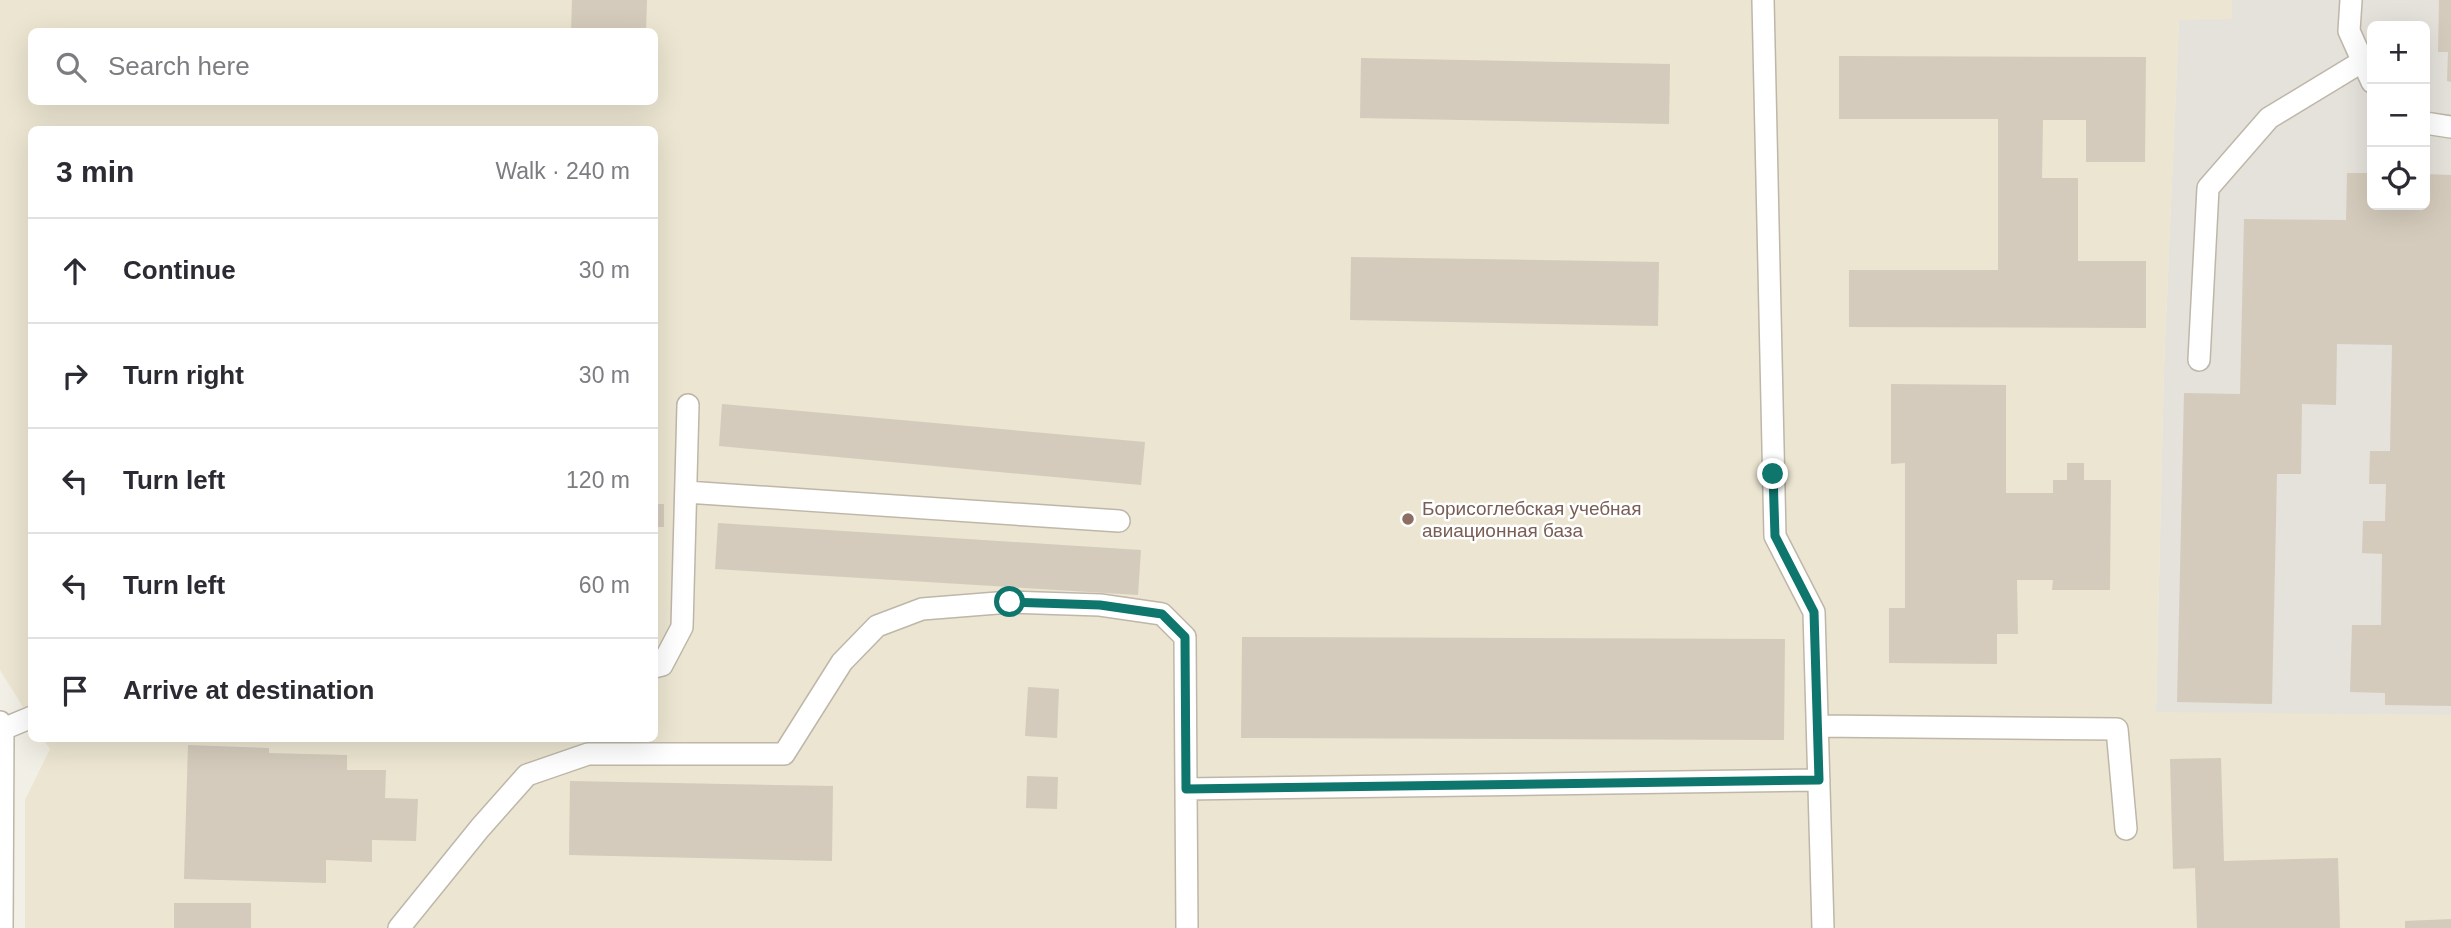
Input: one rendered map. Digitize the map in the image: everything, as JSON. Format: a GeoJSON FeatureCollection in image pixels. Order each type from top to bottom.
{"type":"FeatureCollection","features":[{"type":"Feature","properties":{"kind":"lane"},"geometry":{"type":"LineString","coordinates":[[1763,0],[1775,536],[1814,612],[1823,928]]}},
{"type":"Feature","properties":{"kind":"lane"},"geometry":{"type":"LineString","coordinates":[[2351,0],[2349,31],[2367,70]]}},
{"type":"Feature","properties":{"kind":"lane"},"geometry":{"type":"LineString","coordinates":[[2199,360],[2208,188],[2269,118],[2363,61]]}},
{"type":"Feature","properties":{"kind":"lane"},"geometry":{"type":"LineString","coordinates":[[2430,124],[2451,127]]}},
{"type":"Feature","properties":{"kind":"lane"},"geometry":{"type":"LineString","coordinates":[[658,666],[662,665],[682,627],[688,405]]}},
{"type":"Feature","properties":{"kind":"lane"},"geometry":{"type":"LineString","coordinates":[[686,492],[1119,521]]}},
{"type":"Feature","properties":{"kind":"lane"},"geometry":{"type":"LineString","coordinates":[[398,928],[527,775],[588,754],[784,754],[842,662],[877,626],[922,609],[1010,602],[1100,605],[1162,614],[1185,637],[1187,928]]}},
{"type":"Feature","properties":{"kind":"lane"},"geometry":{"type":"LineString","coordinates":[[2,928],[1,725],[28,718]]}},
{"type":"Feature","properties":{"kind":"lane"},"geometry":{"type":"LineString","coordinates":[[1818,726],[2117,729],[2126,829]]}},
{"type":"Feature","properties":{"kind":"lane"},"geometry":{"type":"LineString","coordinates":[[1186,789],[1819,780]]}},
{"type":"Feature","properties":{"kind":"shaded area","name":"Борисоглебская учебная авиационная база"},"geometry":{"type":"Polygon","coordinates":[[[0,0],[2232,0],[2232,19],[2179,20],[2164,367],[2156,712],[2451,715],[2451,928],[25,928],[25,800],[50,749],[45,742],[658,742],[658,126],[28,126],[28,715],[0,670],[0,0]]]}},
{"type":"Feature","properties":{"kind":"shaded area"},"geometry":{"type":"Polygon","coordinates":[[[2232,0],[2451,0],[2451,715],[2156,713],[2164,367],[2179,19],[2232,19],[2232,0]]]}},
{"type":"Feature","properties":{"kind":"building"},"geometry":{"type":"Polygon","coordinates":[[[572,0],[647,0],[646,28],[571,28],[572,0]]]}},
{"type":"Feature","properties":{"kind":"building"},"geometry":{"type":"Polygon","coordinates":[[[2439,0],[2451,0],[2451,82],[2447,81],[2448,52],[2438,52],[2439,0]]]}},
{"type":"Feature","properties":{"kind":"building"},"geometry":{"type":"Polygon","coordinates":[[[1839,56],[2146,57],[2145,162],[2086,162],[2086,120],[2043,120],[2042,178],[2078,178],[2078,261],[2146,261],[2146,328],[1849,327],[1849,270],[1998,270],[1998,119],[1839,119],[1839,56]]]}},
{"type":"Feature","properties":{"kind":"building"},"geometry":{"type":"Polygon","coordinates":[[[1361,58],[1670,64],[1669,124],[1360,118],[1361,58]]]}},
{"type":"Feature","properties":{"kind":"building"},"geometry":{"type":"Polygon","coordinates":[[[2347,173],[2367,173],[2367,210],[2430,210],[2430,174],[2451,175],[2451,706],[2385,705],[2385,693],[2350,692],[2352,625],[2381,625],[2382,554],[2362,553],[2363,521],[2385,521],[2386,484],[2369,484],[2370,451],[2390,451],[2392,345],[2337,344],[2336,405],[2302,404],[2301,474],[2277,474],[2272,704],[2177,702],[2184,393],[2240,394],[2244,219],[2346,220],[2347,173]]]}},
{"type":"Feature","properties":{"kind":"building"},"geometry":{"type":"Polygon","coordinates":[[[1351,257],[1659,262],[1658,326],[1350,320],[1351,257]]]}},
{"type":"Feature","properties":{"kind":"building"},"geometry":{"type":"Polygon","coordinates":[[[1891,384],[2006,385],[2006,493],[2053,493],[2053,480],[2067,480],[2067,463],[2084,463],[2084,480],[2111,480],[2110,590],[2052,590],[2053,580],[2017,580],[2018,634],[1997,634],[1997,664],[1889,663],[1889,608],[1905,608],[1905,463],[1891,464],[1891,384]]]}},
{"type":"Feature","properties":{"kind":"building"},"geometry":{"type":"Polygon","coordinates":[[[722,404],[1145,442],[1141,485],[719,446],[722,404]]]}},
{"type":"Feature","properties":{"kind":"building"},"geometry":{"type":"Polygon","coordinates":[[[658,504],[664,504],[664,527],[658,527],[658,504]]]}},
{"type":"Feature","properties":{"kind":"building"},"geometry":{"type":"Polygon","coordinates":[[[718,523],[1141,550],[1138,595],[715,569],[718,523]]]}},
{"type":"Feature","properties":{"kind":"building"},"geometry":{"type":"Polygon","coordinates":[[[1242,637],[1785,639],[1784,740],[1241,738],[1242,637]]]}},
{"type":"Feature","properties":{"kind":"building"},"geometry":{"type":"Polygon","coordinates":[[[1028,687],[1059,689],[1057,738],[1025,736],[1028,687]]]}},
{"type":"Feature","properties":{"kind":"building"},"geometry":{"type":"Polygon","coordinates":[[[188,745],[269,748],[269,753],[347,755],[347,770],[386,770],[385,798],[418,799],[416,841],[372,840],[372,862],[326,860],[326,883],[184,879],[188,745]]]}},
{"type":"Feature","properties":{"kind":"building"},"geometry":{"type":"Polygon","coordinates":[[[2221,758],[2224,861],[2338,858],[2340,928],[2197,928],[2195,868],[2173,869],[2170,759],[2221,758]]]}},
{"type":"Feature","properties":{"kind":"building"},"geometry":{"type":"Polygon","coordinates":[[[1027,776],[1058,777],[1057,809],[1026,808],[1027,776]]]}},
{"type":"Feature","properties":{"kind":"building"},"geometry":{"type":"Polygon","coordinates":[[[570,781],[833,786],[832,861],[569,855],[570,781]]]}},
{"type":"Feature","properties":{"kind":"building"},"geometry":{"type":"Polygon","coordinates":[[[174,903],[251,903],[251,928],[174,928],[174,903]]]}},
{"type":"Feature","properties":{"kind":"building"},"geometry":{"type":"Polygon","coordinates":[[[2451,919],[2451,928],[2405,928],[2405,921],[2451,919]]]}},
{"type":"Feature","properties":{"kind":"place","name":"Борисоглебская учебная авиационная база"},"geometry":{"type":"Point","coordinates":[1408,519]}},
{"type":"Feature","properties":{"kind":"route"},"geometry":{"type":"LineString","coordinates":[[1010,602],[1100,605],[1162,614],[1185,637],[1186,789],[1819,780],[1814,612],[1775,536],[1773,474]]}}]}
